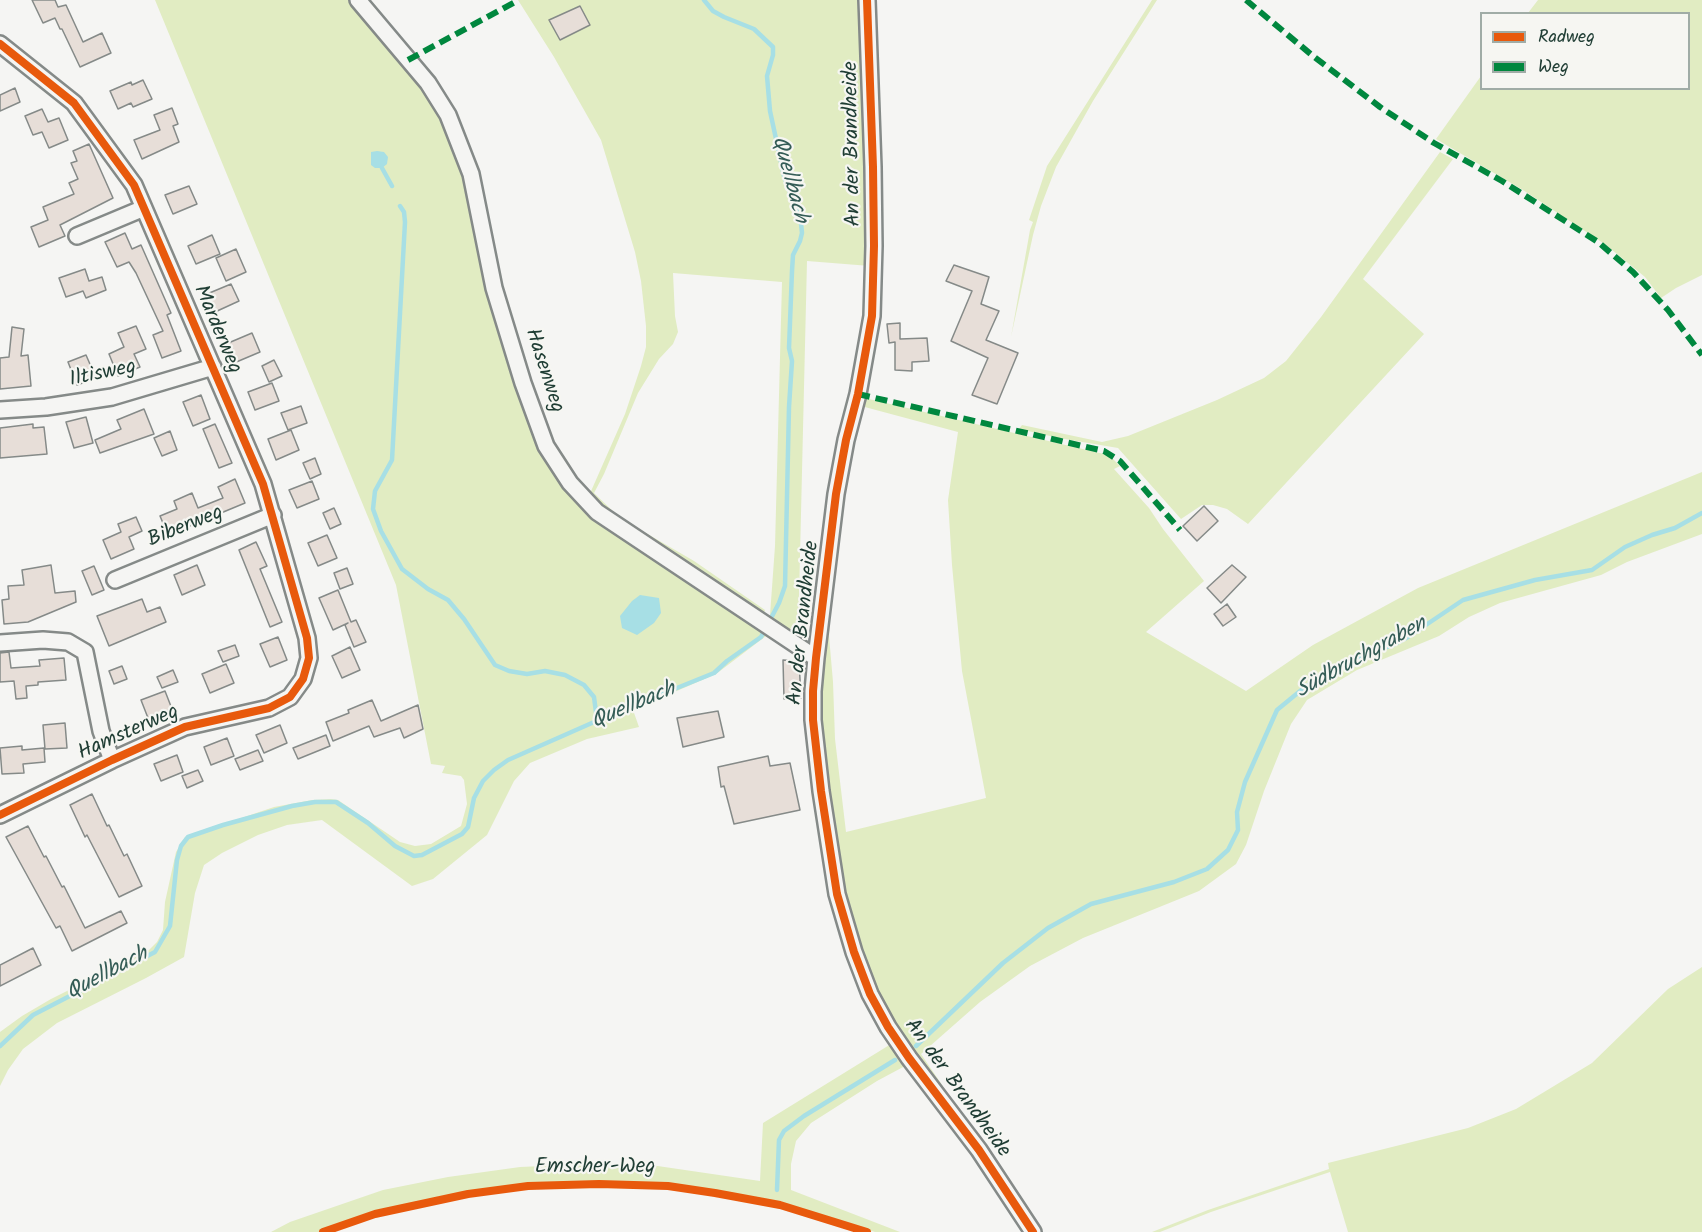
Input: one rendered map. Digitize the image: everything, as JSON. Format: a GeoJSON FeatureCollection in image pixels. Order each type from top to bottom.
{"type":"FeatureCollection","features":[{"type":"Feature","properties":{"kind":"street","name":"Hasenweg"},"geometry":{"type":"LineString","coordinates":[[358,0],[428,83],[448,114],[471,174],[494,288],[523,383],[546,446],[570,483],[597,512],[793,640],[816,658]]}},
{"type":"Feature","properties":{"kind":"street","name":"An der Brandheide"},"geometry":{"type":"LineString","coordinates":[[867,0],[873,167],[872,316],[836,494],[813,691],[814,738],[837,894],[870,994],[888,1027],[973,1142],[1033,1232]]}},
{"type":"Feature","properties":{"kind":"street","name":"Marderweg"},"geometry":{"type":"LineString","coordinates":[[0,44],[74,103],[135,185],[263,484],[308,638],[309,658],[303,679]]}},
{"type":"Feature","properties":{"kind":"street"},"geometry":{"type":"LineString","coordinates":[[77,236],[144,208]]}},
{"type":"Feature","properties":{"kind":"street","name":"Iltisweg"},"geometry":{"type":"LineString","coordinates":[[0,410],[46,407],[112,397],[213,367]]}},
{"type":"Feature","properties":{"kind":"street","name":"Biberweg"},"geometry":{"type":"LineString","coordinates":[[115,580],[273,515]]}},
{"type":"Feature","properties":{"kind":"street"},"geometry":{"type":"LineString","coordinates":[[0,643],[42,640],[68,642],[85,652],[101,731],[111,760]]}},
{"type":"Feature","properties":{"kind":"street","name":"Hamsterweg"},"geometry":{"type":"LineString","coordinates":[[0,815],[111,760],[186,727],[269,708],[290,697],[303,679]]}},
{"type":"Feature","properties":{"kind":"green space"},"geometry":{"type":"Polygon","coordinates":[[[155,0],[354,0],[442,113],[468,185],[560,476],[770,633],[716,674],[633,710],[639,727],[587,739],[530,763],[514,781],[487,835],[433,879],[412,886],[322,820],[287,825],[258,835],[222,853],[204,865],[195,893],[184,957],[57,1023],[23,1049],[0,1086],[0,1032],[51,999],[149,950],[157,942],[163,930],[165,902],[176,852],[185,837],[274,807],[331,799],[338,800],[400,842],[415,846],[431,844],[461,826],[467,804],[464,780],[461,776],[442,773],[445,766],[431,764],[396,585],[155,0]]]}},
{"type":"Feature","properties":{"kind":"green space"},"geometry":{"type":"Polygon","coordinates":[[[518,0],[863,0],[870,266],[807,261],[798,640],[769,629],[775,546],[782,282],[673,273],[678,332],[673,344],[659,359],[638,393],[594,493],[620,518],[694,561],[765,610],[762,618],[588,498],[625,414],[646,347],[641,281],[635,252],[601,140],[554,57],[518,0]]]}},
{"type":"Feature","properties":{"kind":"green space"},"geometry":{"type":"Polygon","coordinates":[[[1152,0],[1157,0],[1093,101],[1056,167],[1033,235],[1011,337],[1033,222],[1029,220],[1047,166],[1152,0]]]}},
{"type":"Feature","properties":{"kind":"green space"},"geometry":{"type":"Polygon","coordinates":[[[1538,0],[1702,0],[1702,275],[1661,298],[1645,277],[1606,245],[1523,190],[1436,139],[1480,77],[1480,90],[1690,90],[1690,12],[1529,12],[1538,0]]]}},
{"type":"Feature","properties":{"kind":"green space"},"geometry":{"type":"Polygon","coordinates":[[[1440,152],[1453,159],[1363,279],[1424,334],[1248,524],[1227,509],[1213,505],[1202,505],[1181,519],[1118,448],[1019,429],[1022,425],[1102,442],[1128,436],[1264,378],[1286,361],[1321,317],[1440,152]]]}},
{"type":"Feature","properties":{"kind":"green space"},"geometry":{"type":"Polygon","coordinates":[[[869,399],[1104,454],[1113,459],[1120,466],[1114,469],[1149,508],[1204,581],[1146,632],[1246,691],[1313,645],[1418,588],[1702,472],[1702,534],[1627,562],[1601,575],[1500,603],[1469,617],[1439,636],[1357,670],[1307,700],[1291,724],[1264,791],[1246,845],[1236,864],[1199,891],[1083,938],[1030,966],[980,1002],[921,1054],[1042,1232],[1039,1232],[923,1071],[880,1003],[843,901],[821,757],[818,679],[840,490],[862,401],[869,399]],[[861,406],[846,469],[832,581],[829,636],[835,739],[846,832],[986,798],[962,671],[952,565],[948,500],[958,432],[861,406]]]}},
{"type":"Feature","properties":{"kind":"green space"},"geometry":{"type":"Polygon","coordinates":[[[1702,967],[1702,1232],[1348,1232],[1330,1172],[1211,1212],[1160,1232],[1152,1232],[1208,1210],[1329,1169],[1328,1163],[1468,1128],[1516,1109],[1592,1063],[1668,989],[1702,967]]]}},
{"type":"Feature","properties":{"kind":"green space"},"geometry":{"type":"Polygon","coordinates":[[[868,995],[984,1164],[1027,1232],[1022,1232],[958,1135],[905,1066],[811,1123],[796,1141],[791,1164],[791,1190],[900,1232],[875,1232],[789,1205],[717,1190],[620,1181],[541,1183],[494,1188],[388,1209],[318,1232],[271,1232],[290,1222],[383,1190],[448,1177],[520,1167],[644,1164],[760,1181],[763,1123],[891,1044],[868,995]]]}},
{"type":"Feature","properties":{"kind":"water"},"geometry":{"type":"Polygon","coordinates":[[[371,152],[384,152],[388,157],[387,164],[382,168],[375,168],[371,165],[371,152]]]}},
{"type":"Feature","properties":{"kind":"water"},"geometry":{"type":"Polygon","coordinates":[[[640,595],[659,598],[661,613],[654,623],[637,635],[622,628],[620,616],[640,595]]]}},
{"type":"Feature","properties":{"kind":"building"},"geometry":{"type":"Polygon","coordinates":[[[32,0],[55,0],[58,7],[66,5],[83,42],[102,33],[111,53],[80,67],[55,18],[43,23],[32,0]]]}},
{"type":"Feature","properties":{"kind":"building"},"geometry":{"type":"Polygon","coordinates":[[[580,6],[590,25],[560,40],[549,20],[580,6]]]}},
{"type":"Feature","properties":{"kind":"building"},"geometry":{"type":"Polygon","coordinates":[[[143,80],[152,99],[133,107],[131,103],[118,109],[110,91],[131,82],[132,85],[143,80]]]}},
{"type":"Feature","properties":{"kind":"building"},"geometry":{"type":"Polygon","coordinates":[[[15,88],[20,102],[0,111],[0,95],[15,88]]]}},
{"type":"Feature","properties":{"kind":"building"},"geometry":{"type":"Polygon","coordinates":[[[172,108],[178,124],[173,126],[179,142],[142,159],[134,140],[160,130],[154,115],[172,108]]]}},
{"type":"Feature","properties":{"kind":"building"},"geometry":{"type":"Polygon","coordinates":[[[42,109],[48,122],[59,118],[68,140],[49,148],[42,132],[33,135],[25,116],[42,109]]]}},
{"type":"Feature","properties":{"kind":"building"},"geometry":{"type":"Polygon","coordinates":[[[89,144],[113,198],[60,225],[65,236],[39,247],[31,227],[48,220],[43,207],[74,194],[69,183],[78,179],[71,163],[77,161],[73,151],[89,144]]]}},
{"type":"Feature","properties":{"kind":"building"},"geometry":{"type":"Polygon","coordinates":[[[189,186],[197,204],[173,214],[165,195],[189,186]]]}},
{"type":"Feature","properties":{"kind":"building"},"geometry":{"type":"Polygon","coordinates":[[[125,233],[132,249],[141,245],[171,313],[167,315],[181,351],[162,358],[153,335],[163,331],[136,273],[129,262],[117,267],[105,242],[125,233]]]}},
{"type":"Feature","properties":{"kind":"building"},"geometry":{"type":"Polygon","coordinates":[[[212,235],[220,254],[196,264],[188,246],[212,235]]]}},
{"type":"Feature","properties":{"kind":"building"},"geometry":{"type":"Polygon","coordinates":[[[236,249],[246,272],[226,281],[216,258],[236,249]]]}},
{"type":"Feature","properties":{"kind":"building"},"geometry":{"type":"Polygon","coordinates":[[[954,265],[989,277],[981,304],[999,311],[986,340],[1018,353],[997,404],[972,395],[988,358],[951,341],[972,291],[946,281],[954,265]]]}},
{"type":"Feature","properties":{"kind":"building"},"geometry":{"type":"Polygon","coordinates":[[[85,269],[89,281],[102,277],[106,290],[86,298],[83,291],[66,297],[59,278],[85,269]]]}},
{"type":"Feature","properties":{"kind":"building"},"geometry":{"type":"Polygon","coordinates":[[[231,284],[239,301],[215,312],[207,294],[231,284]]]}},
{"type":"Feature","properties":{"kind":"building"},"geometry":{"type":"Polygon","coordinates":[[[900,323],[900,339],[927,338],[929,361],[912,362],[912,371],[895,370],[895,342],[889,343],[887,324],[900,323]]]}},
{"type":"Feature","properties":{"kind":"building"},"geometry":{"type":"Polygon","coordinates":[[[136,326],[146,349],[134,354],[140,367],[118,376],[109,354],[124,347],[118,333],[136,326]]]}},
{"type":"Feature","properties":{"kind":"building"},"geometry":{"type":"Polygon","coordinates":[[[12,327],[24,329],[21,356],[28,355],[31,386],[0,389],[0,358],[9,357],[12,327]]]}},
{"type":"Feature","properties":{"kind":"building"},"geometry":{"type":"Polygon","coordinates":[[[252,333],[260,352],[234,363],[226,344],[252,333]]]}},
{"type":"Feature","properties":{"kind":"building"},"geometry":{"type":"Polygon","coordinates":[[[86,355],[96,378],[77,385],[68,362],[86,355]]]}},
{"type":"Feature","properties":{"kind":"building"},"geometry":{"type":"Polygon","coordinates":[[[274,360],[282,376],[269,382],[262,366],[274,360]]]}},
{"type":"Feature","properties":{"kind":"building"},"geometry":{"type":"Polygon","coordinates":[[[272,383],[279,401],[255,410],[248,392],[272,383]]]}},
{"type":"Feature","properties":{"kind":"building"},"geometry":{"type":"Polygon","coordinates":[[[201,395],[210,419],[193,426],[183,402],[201,395]]]}},
{"type":"Feature","properties":{"kind":"building"},"geometry":{"type":"Polygon","coordinates":[[[301,406],[307,423],[288,430],[281,413],[301,406]]]}},
{"type":"Feature","properties":{"kind":"building"},"geometry":{"type":"Polygon","coordinates":[[[144,409],[154,434],[100,453],[95,440],[121,429],[117,420],[144,409]]]}},
{"type":"Feature","properties":{"kind":"building"},"geometry":{"type":"Polygon","coordinates":[[[86,417],[93,443],[74,448],[66,422],[86,417]]]}},
{"type":"Feature","properties":{"kind":"building"},"geometry":{"type":"Polygon","coordinates":[[[33,424],[33,428],[44,427],[47,454],[0,458],[0,428],[33,424]]]}},
{"type":"Feature","properties":{"kind":"building"},"geometry":{"type":"Polygon","coordinates":[[[215,424],[232,463],[219,468],[203,429],[215,424]]]}},
{"type":"Feature","properties":{"kind":"building"},"geometry":{"type":"Polygon","coordinates":[[[291,430],[299,450],[276,460],[268,439],[291,430]]]}},
{"type":"Feature","properties":{"kind":"building"},"geometry":{"type":"Polygon","coordinates":[[[170,431],[177,450],[162,456],[154,438],[170,431]]]}},
{"type":"Feature","properties":{"kind":"building"},"geometry":{"type":"Polygon","coordinates":[[[315,458],[321,474],[310,479],[303,463],[315,458]]]}},
{"type":"Feature","properties":{"kind":"building"},"geometry":{"type":"Polygon","coordinates":[[[235,479],[245,503],[168,535],[160,516],[177,509],[174,501],[192,493],[198,508],[223,498],[218,487],[235,479]]]}},
{"type":"Feature","properties":{"kind":"building"},"geometry":{"type":"Polygon","coordinates":[[[312,481],[319,499],[297,508],[289,490],[312,481]]]}},
{"type":"Feature","properties":{"kind":"building"},"geometry":{"type":"Polygon","coordinates":[[[1204,506],[1218,521],[1197,541],[1183,526],[1204,506]]]}},
{"type":"Feature","properties":{"kind":"building"},"geometry":{"type":"Polygon","coordinates":[[[334,508],[341,524],[330,529],[323,513],[334,508]]]}},
{"type":"Feature","properties":{"kind":"building"},"geometry":{"type":"Polygon","coordinates":[[[136,517],[142,531],[129,537],[134,549],[111,559],[103,540],[121,532],[118,524],[136,517]]]}},
{"type":"Feature","properties":{"kind":"building"},"geometry":{"type":"Polygon","coordinates":[[[327,535],[337,558],[318,566],[308,543],[327,535]]]}},
{"type":"Feature","properties":{"kind":"building"},"geometry":{"type":"Polygon","coordinates":[[[256,542],[267,566],[260,569],[282,622],[270,627],[239,550],[256,542]]]}},
{"type":"Feature","properties":{"kind":"building"},"geometry":{"type":"Polygon","coordinates":[[[51,565],[55,593],[75,591],[76,602],[28,622],[4,624],[2,600],[9,599],[8,586],[24,585],[22,570],[51,565]]]}},
{"type":"Feature","properties":{"kind":"building"},"geometry":{"type":"Polygon","coordinates":[[[197,565],[205,585],[182,595],[174,575],[197,565]]]}},
{"type":"Feature","properties":{"kind":"building"},"geometry":{"type":"Polygon","coordinates":[[[1232,565],[1246,577],[1221,603],[1207,588],[1232,565]]]}},
{"type":"Feature","properties":{"kind":"building"},"geometry":{"type":"Polygon","coordinates":[[[94,566],[104,590],[92,595],[82,571],[94,566]]]}},
{"type":"Feature","properties":{"kind":"building"},"geometry":{"type":"Polygon","coordinates":[[[347,568],[353,584],[340,589],[334,573],[347,568]]]}},
{"type":"Feature","properties":{"kind":"building"},"geometry":{"type":"Polygon","coordinates":[[[338,590],[351,622],[356,620],[366,642],[354,647],[345,625],[348,623],[333,630],[319,598],[338,590]]]}},
{"type":"Feature","properties":{"kind":"building"},"geometry":{"type":"Polygon","coordinates":[[[142,599],[147,612],[160,607],[166,622],[109,646],[97,616],[142,599]]]}},
{"type":"Feature","properties":{"kind":"building"},"geometry":{"type":"Polygon","coordinates":[[[1227,604],[1236,617],[1223,626],[1214,614],[1227,604]]]}},
{"type":"Feature","properties":{"kind":"building"},"geometry":{"type":"Polygon","coordinates":[[[278,637],[287,660],[270,667],[260,644],[278,637]]]}},
{"type":"Feature","properties":{"kind":"building"},"geometry":{"type":"Polygon","coordinates":[[[235,645],[239,656],[223,662],[218,651],[235,645]]]}},
{"type":"Feature","properties":{"kind":"building"},"geometry":{"type":"Polygon","coordinates":[[[350,647],[360,670],[342,678],[332,656],[350,647]]]}},
{"type":"Feature","properties":{"kind":"building"},"geometry":{"type":"Polygon","coordinates":[[[9,652],[11,668],[40,666],[39,660],[64,658],[66,680],[38,682],[38,685],[26,686],[27,698],[16,699],[14,681],[0,682],[0,653],[9,652]]]}},
{"type":"Feature","properties":{"kind":"building"},"geometry":{"type":"Polygon","coordinates":[[[783,660],[799,661],[801,698],[784,699],[783,660]]]}},
{"type":"Feature","properties":{"kind":"building"},"geometry":{"type":"Polygon","coordinates":[[[226,664],[234,683],[210,693],[202,674],[226,664]]]}},
{"type":"Feature","properties":{"kind":"building"},"geometry":{"type":"Polygon","coordinates":[[[122,666],[127,679],[114,684],[109,671],[122,666]]]}},
{"type":"Feature","properties":{"kind":"building"},"geometry":{"type":"Polygon","coordinates":[[[173,670],[178,682],[162,688],[157,677],[173,670]]]}},
{"type":"Feature","properties":{"kind":"building"},"geometry":{"type":"Polygon","coordinates":[[[165,691],[172,709],[148,718],[141,700],[165,691]]]}},
{"type":"Feature","properties":{"kind":"building"},"geometry":{"type":"Polygon","coordinates":[[[372,700],[381,721],[418,705],[423,729],[404,738],[400,728],[374,737],[369,726],[333,741],[326,722],[349,713],[348,710],[372,700]]]}},
{"type":"Feature","properties":{"kind":"building"},"geometry":{"type":"Polygon","coordinates":[[[718,711],[724,737],[683,747],[677,718],[718,711]]]}},
{"type":"Feature","properties":{"kind":"building"},"geometry":{"type":"Polygon","coordinates":[[[65,723],[67,748],[45,749],[43,725],[65,723]]]}},
{"type":"Feature","properties":{"kind":"building"},"geometry":{"type":"Polygon","coordinates":[[[280,725],[287,743],[264,753],[256,735],[280,725]]]}},
{"type":"Feature","properties":{"kind":"building"},"geometry":{"type":"Polygon","coordinates":[[[326,735],[330,746],[298,759],[293,748],[326,735]]]}},
{"type":"Feature","properties":{"kind":"building"},"geometry":{"type":"Polygon","coordinates":[[[227,738],[234,756],[211,765],[204,747],[227,738]]]}},
{"type":"Feature","properties":{"kind":"building"},"geometry":{"type":"Polygon","coordinates":[[[22,746],[22,750],[44,748],[45,762],[23,764],[24,773],[2,774],[0,748],[22,746]]]}},
{"type":"Feature","properties":{"kind":"building"},"geometry":{"type":"Polygon","coordinates":[[[258,750],[263,761],[240,770],[235,759],[258,750]]]}},
{"type":"Feature","properties":{"kind":"building"},"geometry":{"type":"Polygon","coordinates":[[[177,755],[183,772],[161,781],[154,764],[177,755]]]}},
{"type":"Feature","properties":{"kind":"building"},"geometry":{"type":"Polygon","coordinates":[[[768,756],[770,766],[790,763],[800,810],[734,824],[724,786],[721,787],[718,767],[768,756]]]}},
{"type":"Feature","properties":{"kind":"building"},"geometry":{"type":"Polygon","coordinates":[[[198,770],[203,781],[187,788],[182,776],[198,770]]]}},
{"type":"Feature","properties":{"kind":"building"},"geometry":{"type":"Polygon","coordinates":[[[92,794],[124,856],[127,854],[142,886],[119,897],[87,835],[85,837],[70,805],[92,794]]]}},
{"type":"Feature","properties":{"kind":"building"},"geometry":{"type":"Polygon","coordinates":[[[28,826],[62,887],[64,886],[85,928],[121,911],[127,923],[72,951],[60,926],[56,928],[6,837],[28,826]]]}},
{"type":"Feature","properties":{"kind":"building"},"geometry":{"type":"Polygon","coordinates":[[[33,948],[41,965],[0,986],[0,965],[33,948]]]}},
{"type":"Feature","properties":{"kind":"waterway","name":"Quellbach"},"geometry":{"type":"LineString","coordinates":[[0,1046],[33,1015],[155,952],[170,926],[177,860],[181,846],[188,837],[292,806],[315,802],[336,802],[368,823],[395,846],[414,856],[422,855],[462,834],[468,827],[474,798],[483,781],[508,760],[714,673],[761,637],[779,603],[785,586],[792,361],[789,348],[792,271],[793,255],[802,233],[801,223],[784,176],[770,111],[767,76],[773,47],[754,29],[713,11],[704,0]]}},
{"type":"Feature","properties":{"kind":"waterway"},"geometry":{"type":"LineString","coordinates":[[382,168],[392,186]]}},
{"type":"Feature","properties":{"kind":"waterway"},"geometry":{"type":"LineString","coordinates":[[400,206],[404,212],[405,222],[392,460],[375,491],[373,509],[381,531],[402,569],[428,589],[448,600],[464,619],[495,665],[509,671],[527,674],[545,671],[565,675],[584,685],[594,697],[597,720]]}},
{"type":"Feature","properties":{"kind":"waterway","name":"Südbruchgraben"},"geometry":{"type":"LineString","coordinates":[[916,1046],[1003,963],[1048,928],[1091,904],[1174,882],[1207,869],[1228,850],[1238,830],[1237,812],[1245,782],[1277,710],[1305,687],[1364,654],[1393,645],[1408,637],[1463,600],[1535,580],[1592,570],[1625,547],[1675,528],[1702,513]]}},
{"type":"Feature","properties":{"kind":"waterway","name":"Südbruchgraben"},"geometry":{"type":"LineString","coordinates":[[777,1190],[779,1140],[784,1131],[804,1116],[895,1060]]}},
{"type":"Feature","properties":{"kind":"marked path"},"geometry":{"type":"LineString","coordinates":[[1246,0],[1313,56],[1380,107],[1434,143],[1502,181],[1598,242],[1633,272],[1668,310],[1702,355]]}},
{"type":"Feature","properties":{"kind":"marked path"},"geometry":{"type":"LineString","coordinates":[[408,60],[515,2]]}},
{"type":"Feature","properties":{"kind":"marked path"},"geometry":{"type":"LineString","coordinates":[[858,394],[1104,451],[1120,461],[1180,530]]}},
{"type":"Feature","properties":{"kind":"cycle path"},"geometry":{"type":"LineString","coordinates":[[867,0],[873,167],[872,316],[836,494],[816,658],[813,720],[821,791],[837,894],[854,952],[870,994],[888,1027],[909,1058],[979,1150],[1033,1232]]}},
{"type":"Feature","properties":{"kind":"cycle path"},"geometry":{"type":"LineString","coordinates":[[0,44],[74,103],[134,185],[263,484],[307,638],[309,658],[303,679],[290,697],[269,708],[185,727],[0,815]]}},
{"type":"Feature","properties":{"kind":"cycle path","name":"Emscher-Weg"},"geometry":{"type":"LineString","coordinates":[[323,1232],[375,1214],[468,1194],[528,1186],[599,1184],[668,1186],[715,1193],[780,1205],[867,1232]]}}]}
